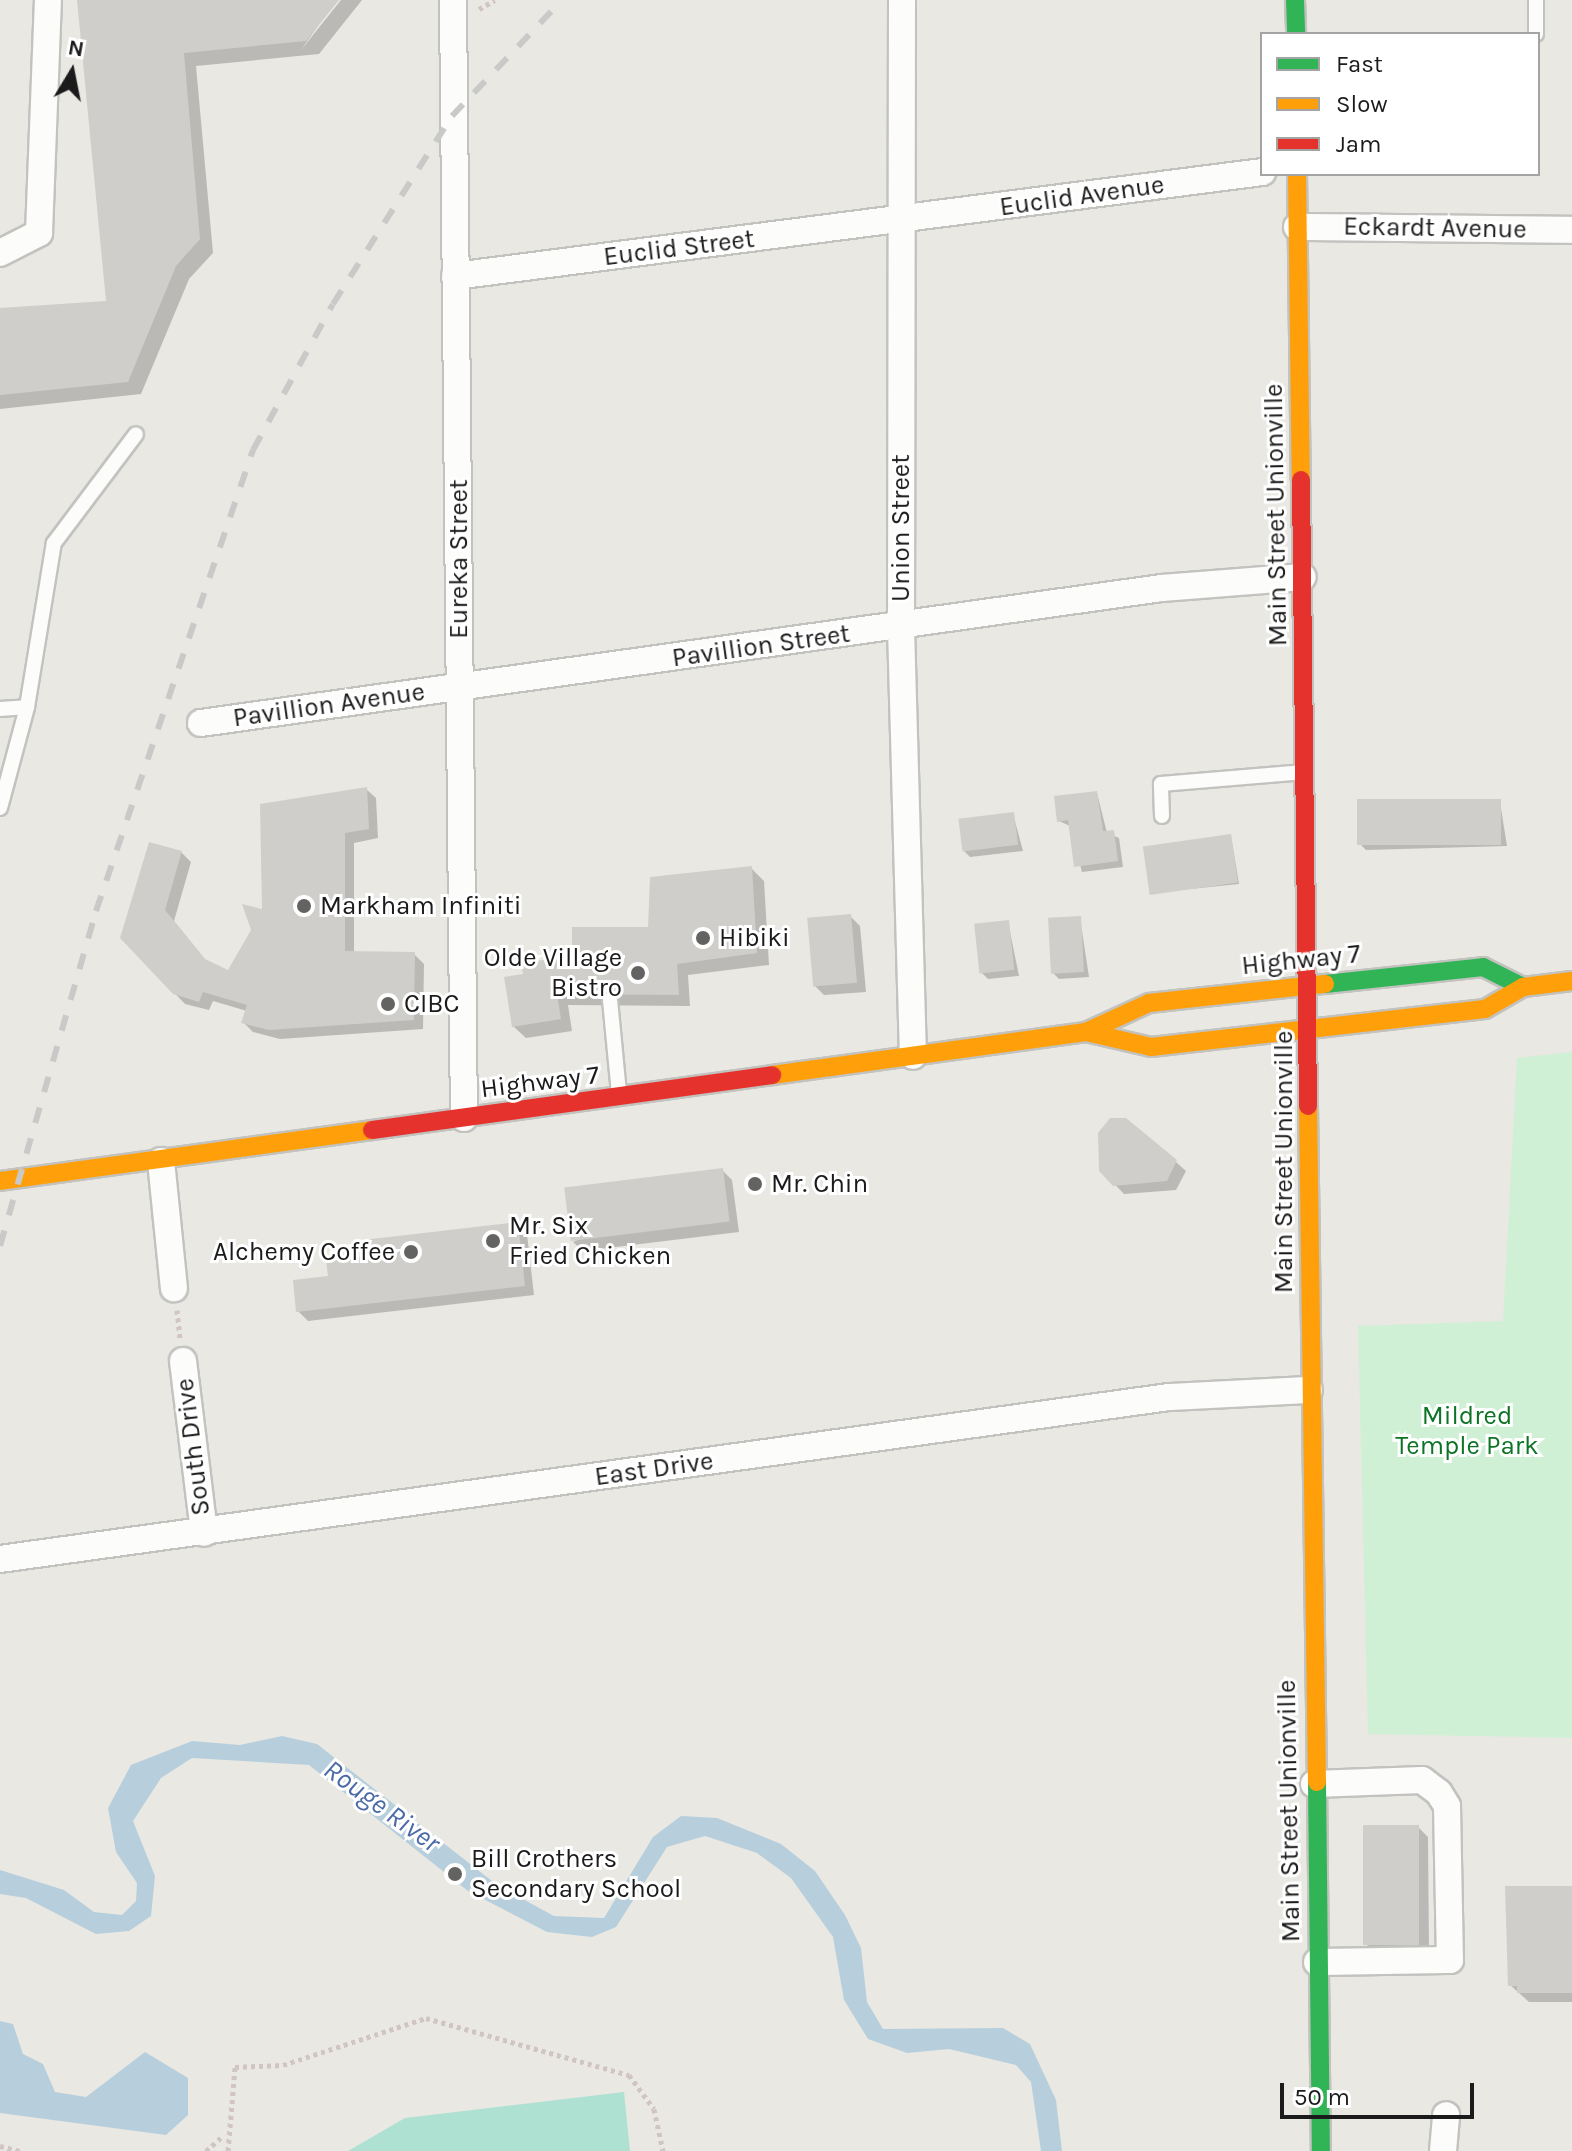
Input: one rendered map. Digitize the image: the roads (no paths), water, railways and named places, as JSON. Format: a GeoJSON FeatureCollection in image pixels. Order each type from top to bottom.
{"type":"FeatureCollection","features":[{"type":"Feature","properties":{"kind":"main road"},"geometry":{"type":"LineString","coordinates":[[1295,0],[1296,32]]}},
{"type":"Feature","properties":{"kind":"main road","name":"Main Street Unionville"},"geometry":{"type":"LineString","coordinates":[[1297,176],[1311,986],[1309,1390],[1321,2151]]}},
{"type":"Feature","properties":{"kind":"main road","name":"Highway 7"},"geometry":{"type":"LineString","coordinates":[[0,1181],[1086,1032],[1149,1003],[1483,967],[1523,987]]}},
{"type":"Feature","properties":{"kind":"main road","name":"Highway 7"},"geometry":{"type":"LineString","coordinates":[[1086,1032],[1151,1047],[1485,1009],[1523,987],[1572,981]]}},
{"type":"Feature","properties":{"kind":"street"},"geometry":{"type":"LineString","coordinates":[[0,253],[39,233],[48,0]]}},
{"type":"Feature","properties":{"kind":"street","name":"Eureka Street"},"geometry":{"type":"LineString","coordinates":[[453,0],[457,687],[464,1118]]}},
{"type":"Feature","properties":{"kind":"street","name":"Union Street"},"geometry":{"type":"LineString","coordinates":[[902,0],[901,628],[913,1056]]}},
{"type":"Feature","properties":{"kind":"street","name":"Euclid Avenue"},"geometry":{"type":"LineString","coordinates":[[902,220],[1260,172]]}},
{"type":"Feature","properties":{"kind":"street","name":"Euclid Street"},"geometry":{"type":"LineString","coordinates":[[455,276],[902,220]]}},
{"type":"Feature","properties":{"kind":"street","name":"Eckardt Avenue"},"geometry":{"type":"LineString","coordinates":[[1297,227],[1572,230]]}},
{"type":"Feature","properties":{"kind":"street","name":"Pavillion Street"},"geometry":{"type":"LineString","coordinates":[[457,687],[901,628],[1206,583],[1303,577]]}},
{"type":"Feature","properties":{"kind":"street","name":"Pavillion Avenue"},"geometry":{"type":"LineString","coordinates":[[201,723],[457,687]]}},
{"type":"Feature","properties":{"kind":"street"},"geometry":{"type":"LineString","coordinates":[[161,1161],[174,1288]]}},
{"type":"Feature","properties":{"kind":"street","name":"South Drive"},"geometry":{"type":"LineString","coordinates":[[183,1361],[204,1533]]}},
{"type":"Feature","properties":{"kind":"street","name":"East Drive"},"geometry":{"type":"LineString","coordinates":[[0,1559],[1071,1410],[1309,1390]]}},
{"type":"Feature","properties":{"kind":"street"},"geometry":{"type":"LineString","coordinates":[[1314,1784],[1422,1780],[1439,1793],[1447,1806],[1450,1960],[1317,1962]]}},
{"type":"Feature","properties":{"kind":"street"},"geometry":{"type":"LineString","coordinates":[[1443,2151],[1446,2115]]}},
{"type":"Feature","properties":{"kind":"lane"},"geometry":{"type":"LineString","coordinates":[[1536,0],[1536,32]]}},
{"type":"Feature","properties":{"kind":"lane"},"geometry":{"type":"LineString","coordinates":[[0,808],[27,707],[54,543],[136,434]]}},
{"type":"Feature","properties":{"kind":"lane"},"geometry":{"type":"LineString","coordinates":[[0,709],[27,707]]}},
{"type":"Feature","properties":{"kind":"lane"},"geometry":{"type":"LineString","coordinates":[[1162,816],[1161,784],[1307,772]]}},
{"type":"Feature","properties":{"kind":"lane"},"geometry":{"type":"LineString","coordinates":[[610,1000],[620,1098]]}},
{"type":"Feature","properties":{"kind":"water","name":"Rouge River"},"geometry":{"type":"Polygon","coordinates":[[[282,1736],[317,1744],[497,1885],[554,1916],[604,1918],[653,1837],[681,1816],[717,1818],[781,1844],[815,1871],[845,1915],[861,1948],[867,2002],[883,2029],[1003,2028],[1030,2044],[1056,2100],[1062,2151],[1041,2151],[1031,2082],[1016,2065],[949,2049],[907,2053],[868,2039],[844,2000],[833,1937],[791,1878],[757,1853],[705,1836],[667,1847],[616,1927],[592,1937],[547,1932],[468,1891],[309,1765],[192,1758],[161,1778],[133,1821],[155,1876],[151,1916],[129,1931],[96,1934],[26,1898],[0,1894],[0,1870],[64,1890],[94,1912],[122,1915],[136,1901],[137,1883],[116,1852],[108,1808],[131,1765],[192,1741],[240,1745],[282,1736]]]}},
{"type":"Feature","properties":{"kind":"water"},"geometry":{"type":"Polygon","coordinates":[[[0,2021],[13,2024],[23,2054],[43,2064],[55,2092],[86,2097],[145,2052],[188,2078],[188,2115],[166,2135],[0,2113],[0,2021]]]}},
{"type":"Feature","properties":{"kind":"railway"},"geometry":{"type":"LineString","coordinates":[[0,1246],[96,911],[253,450],[333,304],[452,116],[562,0]]}},
{"type":"Feature","properties":{"kind":"place","name":"Markham Infiniti"},"geometry":{"type":"Point","coordinates":[304,906]}},
{"type":"Feature","properties":{"kind":"place","name":"Hibiki"},"geometry":{"type":"Point","coordinates":[703,938]}},
{"type":"Feature","properties":{"kind":"place","name":"Olde Village Bistro"},"geometry":{"type":"Point","coordinates":[638,973]}},
{"type":"Feature","properties":{"kind":"place","name":"CIBC"},"geometry":{"type":"Point","coordinates":[388,1004]}},
{"type":"Feature","properties":{"kind":"place","name":"Mr. Chin"},"geometry":{"type":"Point","coordinates":[755,1184]}},
{"type":"Feature","properties":{"kind":"place","name":"Mr. Six Fried Chicken"},"geometry":{"type":"Point","coordinates":[493,1241]}},
{"type":"Feature","properties":{"kind":"place","name":"Alchemy Coffee"},"geometry":{"type":"Point","coordinates":[411,1252]}},
{"type":"Feature","properties":{"kind":"place","name":"Bill Crothers Secondary School"},"geometry":{"type":"Point","coordinates":[455,1874]}},
{"type":"Feature","properties":{"kind":"park label","name":"Mildred Temple Park"},"geometry":{"type":"Point","coordinates":[1467,1431]}}]}
